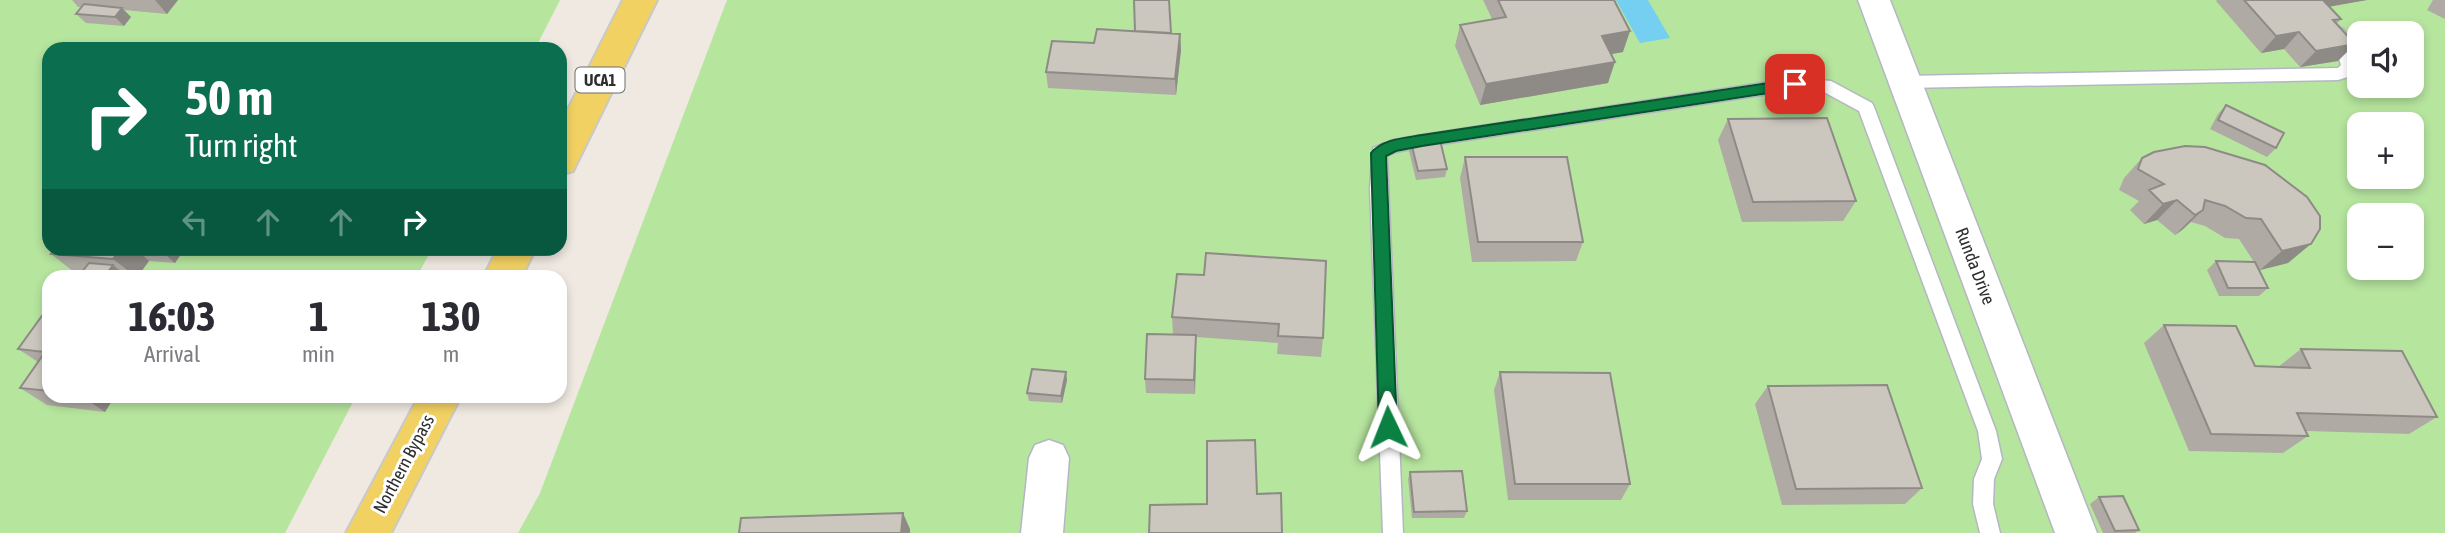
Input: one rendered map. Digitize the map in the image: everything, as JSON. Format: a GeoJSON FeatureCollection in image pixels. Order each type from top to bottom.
{"type":"FeatureCollection","features":[{"type":"Feature","properties":{"kind":"main road","name":"UCA1"},"geometry":{"type":"LineString","coordinates":[[567,147],[640,0]]}},
{"type":"Feature","properties":{"kind":"main road","name":"Northern Bypass"},"geometry":{"type":"LineString","coordinates":[[368,533],[436,403]]}},
{"type":"Feature","properties":{"kind":"street","name":"Runda Drive"},"geometry":{"type":"LineString","coordinates":[[1874,0],[2076,533]]}},
{"type":"Feature","properties":{"kind":"street"},"geometry":{"type":"LineString","coordinates":[[1042,533],[1049,458]]}},
{"type":"Feature","properties":{"kind":"lane"},"geometry":{"type":"LineString","coordinates":[[1905,82],[2338,74],[2348,71],[2349,65],[2336,25]]}},
{"type":"Feature","properties":{"kind":"lane"},"geometry":{"type":"LineString","coordinates":[[1393,533],[1378,188],[1379,153],[1393,146],[1422,141],[1795,84],[1825,85],[1867,107],[1987,431],[1992,459],[1984,480],[1983,504],[1990,533]]}},
{"type":"Feature","properties":{"kind":"green space"},"geometry":{"type":"Polygon","coordinates":[[[0,0],[560,0],[539,42],[42,42],[42,256],[428,256],[420,270],[42,270],[42,403],[352,403],[285,533],[0,533],[0,0]]]}},
{"type":"Feature","properties":{"kind":"green space"},"geometry":{"type":"Polygon","coordinates":[[[727,0],[2445,0],[2445,533],[518,533],[540,493],[727,0]]]}},
{"type":"Feature","properties":{"kind":"water"},"geometry":{"type":"Polygon","coordinates":[[[1616,0],[1648,0],[1670,38],[1640,43],[1616,0]]]}},
{"type":"Feature","properties":{"kind":"building"},"geometry":{"type":"Polygon","coordinates":[[[1134,0],[1169,0],[1171,33],[1135,31],[1134,0]]]}},
{"type":"Feature","properties":{"kind":"building"},"geometry":{"type":"Polygon","coordinates":[[[1498,0],[1614,0],[1630,31],[1602,36],[1615,62],[1486,84],[1460,25],[1506,17],[1498,0]]]}},
{"type":"Feature","properties":{"kind":"building"},"geometry":{"type":"Polygon","coordinates":[[[2244,0],[2323,0],[2341,19],[2333,20],[2347,35],[2347,45],[2316,51],[2299,32],[2276,36],[2244,0]]]}},
{"type":"Feature","properties":{"kind":"building"},"geometry":{"type":"Polygon","coordinates":[[[84,4],[122,8],[115,17],[76,14],[84,4]]]}},
{"type":"Feature","properties":{"kind":"building"},"geometry":{"type":"Polygon","coordinates":[[[1097,29],[1180,34],[1175,79],[1046,72],[1052,41],[1094,43],[1097,29]]]}},
{"type":"Feature","properties":{"kind":"building"},"geometry":{"type":"Polygon","coordinates":[[[2226,105],[2284,133],[2276,148],[2218,120],[2226,105]]]}},
{"type":"Feature","properties":{"kind":"building"},"geometry":{"type":"Polygon","coordinates":[[[1827,118],[1856,201],[1753,202],[1728,119],[1827,118]]]}},
{"type":"Feature","properties":{"kind":"building"},"geometry":{"type":"Polygon","coordinates":[[[1440,140],[1447,169],[1418,171],[1411,142],[1440,140]]]}},
{"type":"Feature","properties":{"kind":"building"},"geometry":{"type":"Polygon","coordinates":[[[2185,146],[2205,147],[2265,165],[2307,197],[2320,216],[2320,229],[2311,244],[2282,251],[2261,219],[2246,218],[2225,206],[2205,200],[2203,210],[2195,215],[2177,200],[2163,204],[2149,190],[2164,184],[2138,169],[2142,158],[2154,152],[2185,146]]]}},
{"type":"Feature","properties":{"kind":"building"},"geometry":{"type":"Polygon","coordinates":[[[1465,157],[1567,157],[1583,242],[1478,242],[1465,157]]]}},
{"type":"Feature","properties":{"kind":"building"},"geometry":{"type":"Polygon","coordinates":[[[1206,253],[1326,261],[1323,338],[1278,336],[1279,324],[1172,317],[1177,274],[1204,275],[1206,253]]]}},
{"type":"Feature","properties":{"kind":"building"},"geometry":{"type":"Polygon","coordinates":[[[76,256],[115,256],[113,259],[76,256]]]}},
{"type":"Feature","properties":{"kind":"building"},"geometry":{"type":"Polygon","coordinates":[[[2216,261],[2255,262],[2268,288],[2228,288],[2216,261]]]}},
{"type":"Feature","properties":{"kind":"building"},"geometry":{"type":"Polygon","coordinates":[[[89,263],[113,265],[109,270],[83,270],[89,263]]]}},
{"type":"Feature","properties":{"kind":"building"},"geometry":{"type":"Polygon","coordinates":[[[42,316],[42,352],[18,349],[42,316]]]}},
{"type":"Feature","properties":{"kind":"building"},"geometry":{"type":"Polygon","coordinates":[[[2164,325],[2236,326],[2255,366],[2310,368],[2301,349],[2402,351],[2437,417],[2297,413],[2308,436],[2211,434],[2164,325]]]}},
{"type":"Feature","properties":{"kind":"building"},"geometry":{"type":"Polygon","coordinates":[[[1147,334],[1196,335],[1194,380],[1145,379],[1147,334]]]}},
{"type":"Feature","properties":{"kind":"building"},"geometry":{"type":"Polygon","coordinates":[[[42,356],[42,390],[20,388],[42,356]]]}},
{"type":"Feature","properties":{"kind":"building"},"geometry":{"type":"Polygon","coordinates":[[[1032,369],[1066,372],[1061,396],[1027,393],[1032,369]]]}},
{"type":"Feature","properties":{"kind":"building"},"geometry":{"type":"Polygon","coordinates":[[[1500,372],[1610,373],[1630,484],[1515,484],[1500,372]]]}},
{"type":"Feature","properties":{"kind":"building"},"geometry":{"type":"Polygon","coordinates":[[[1887,385],[1922,488],[1796,489],[1768,386],[1887,385]]]}},
{"type":"Feature","properties":{"kind":"building"},"geometry":{"type":"Polygon","coordinates":[[[1255,440],[1257,494],[1281,493],[1282,533],[1149,533],[1150,505],[1207,504],[1207,441],[1255,440]]]}},
{"type":"Feature","properties":{"kind":"building"},"geometry":{"type":"Polygon","coordinates":[[[1462,471],[1467,511],[1414,512],[1410,472],[1462,471]]]}},
{"type":"Feature","properties":{"kind":"building"},"geometry":{"type":"Polygon","coordinates":[[[2123,496],[2139,530],[2115,531],[2099,497],[2123,496]]]}},
{"type":"Feature","properties":{"kind":"building"},"geometry":{"type":"Polygon","coordinates":[[[903,513],[901,533],[739,533],[741,518],[903,513]]]}},
{"type":"Feature","properties":{"kind":"route"},"geometry":{"type":"LineString","coordinates":[[1388,427],[1378,188],[1379,153],[1393,146],[1422,141],[1795,84]]}}]}
